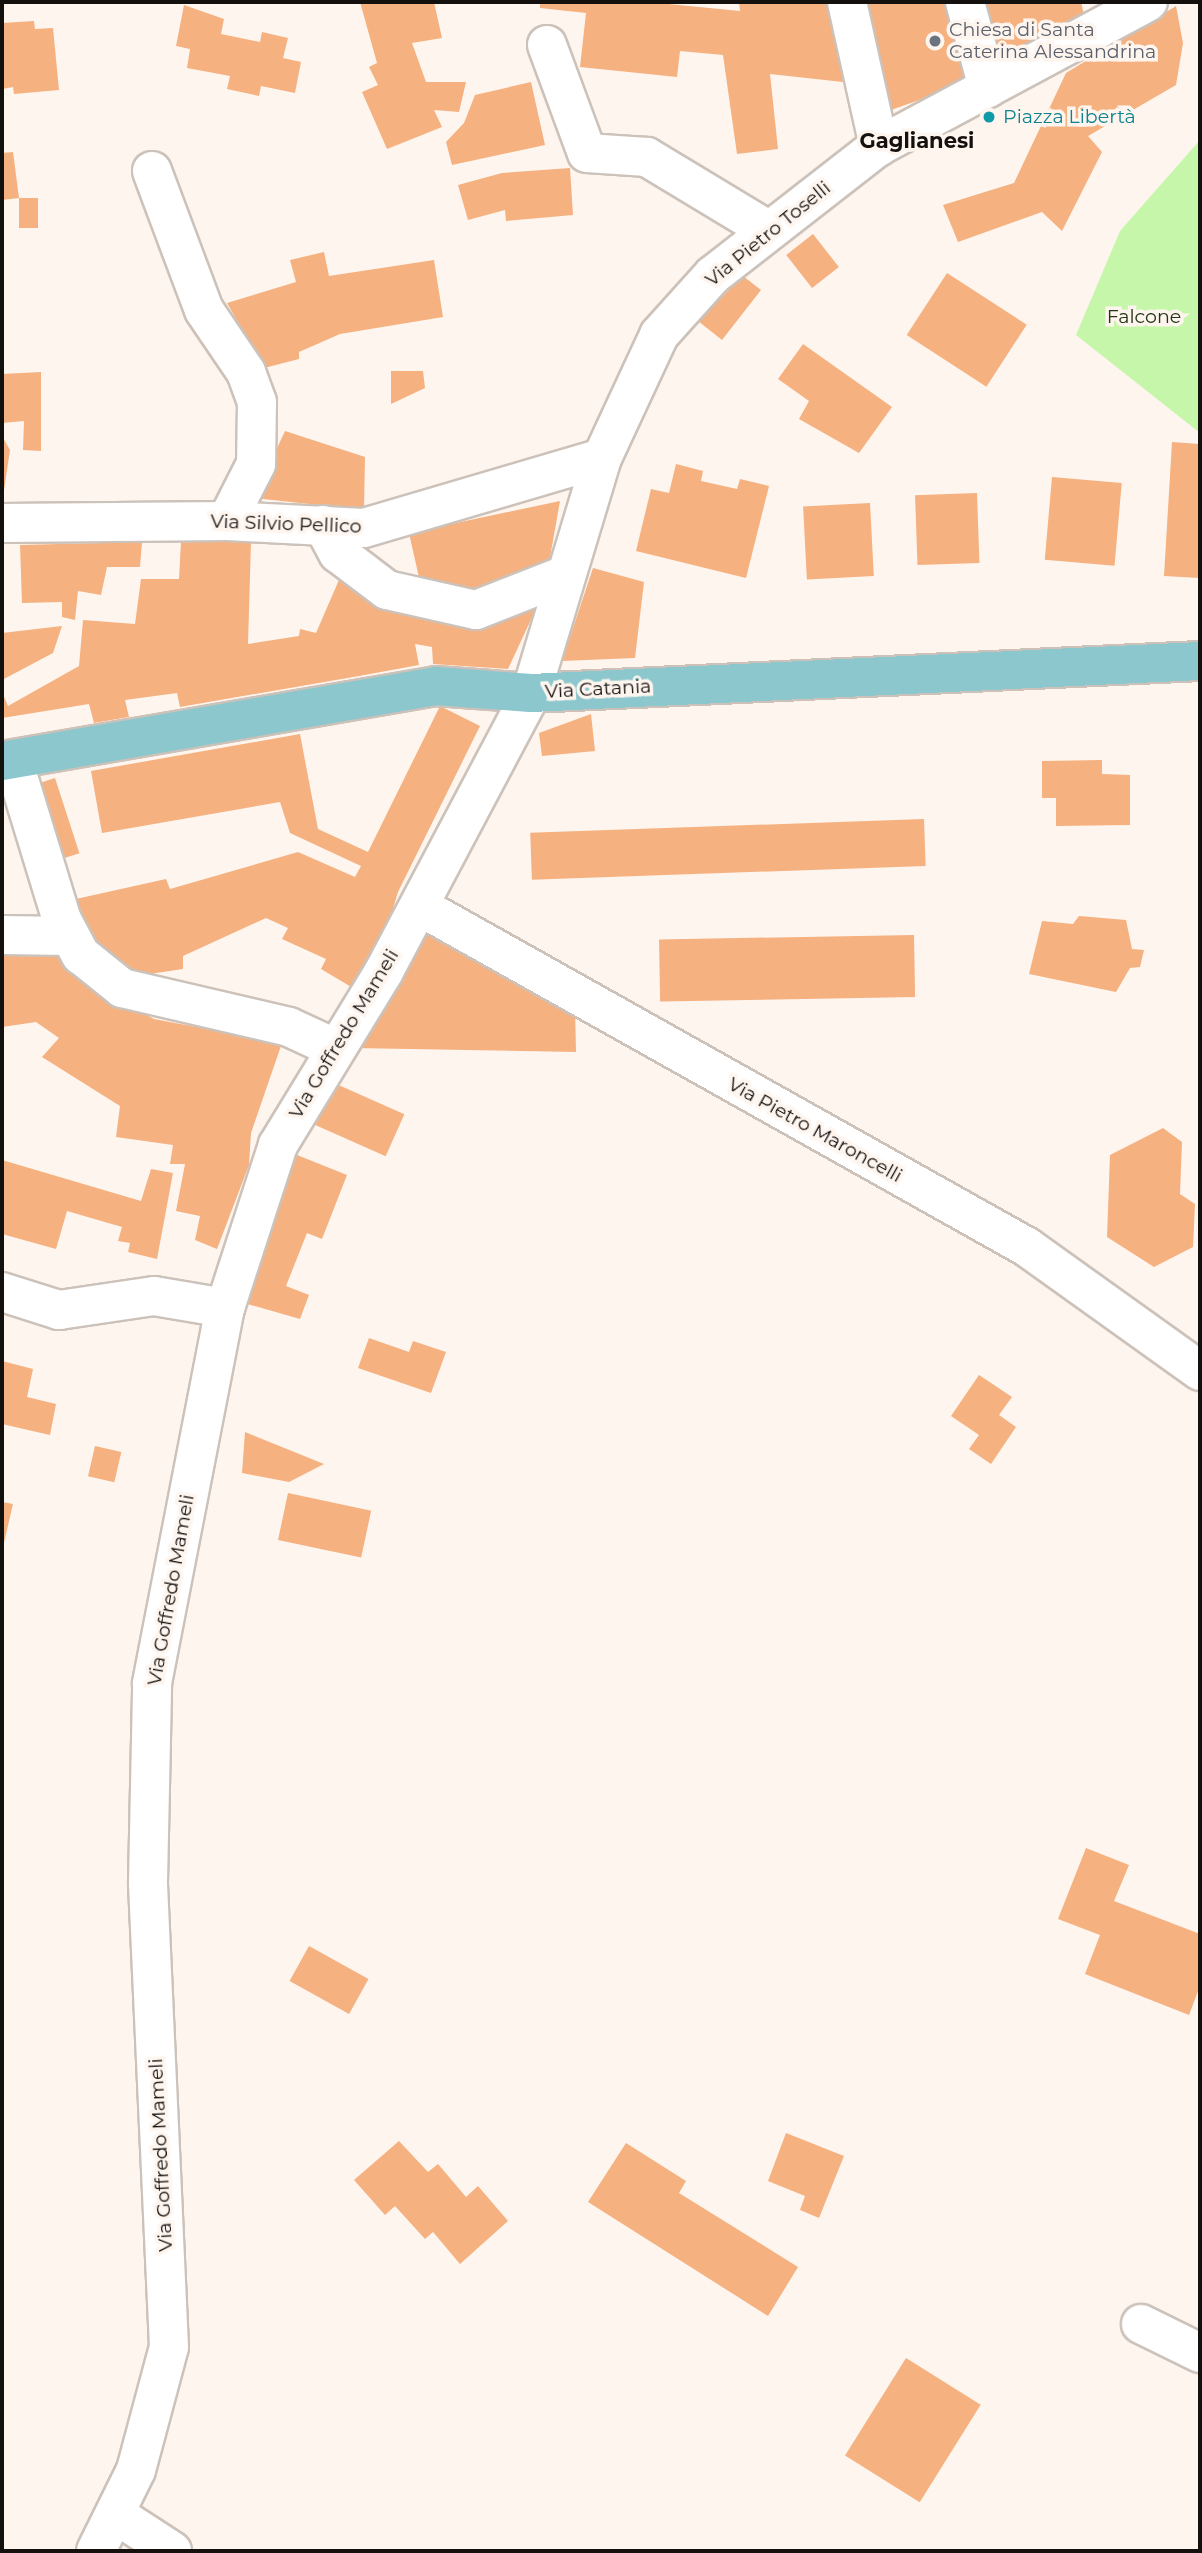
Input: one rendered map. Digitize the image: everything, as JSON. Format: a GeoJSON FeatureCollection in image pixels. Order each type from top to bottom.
{"type":"FeatureCollection","features":[{"type":"Feature","properties":{"kind":"main road","name":"Via Catania"},"geometry":{"type":"LineString","coordinates":[[7,760],[436,686],[531,693],[1200,661]]}},
{"type":"Feature","properties":{"kind":"street"},"geometry":{"type":"LineString","coordinates":[[847,2],[879,146]]}},
{"type":"Feature","properties":{"kind":"street"},"geometry":{"type":"LineString","coordinates":[[965,2],[988,88]]}},
{"type":"Feature","properties":{"kind":"street","name":"Via Pietro Toselli"},"geometry":{"type":"LineString","coordinates":[[531,693],[601,458],[659,335],[713,275],[879,146],[1148,2]]}},
{"type":"Feature","properties":{"kind":"street"},"geometry":{"type":"LineString","coordinates":[[547,45],[587,153],[647,157],[768,230]]}},
{"type":"Feature","properties":{"kind":"street"},"geometry":{"type":"LineString","coordinates":[[152,171],[205,310],[246,372],[257,402],[256,464],[227,521]]}},
{"type":"Feature","properties":{"kind":"street","name":"Via Silvio Pellico"},"geometry":{"type":"LineString","coordinates":[[2,523],[227,521],[364,528],[601,458]]}},
{"type":"Feature","properties":{"kind":"street"},"geometry":{"type":"LineString","coordinates":[[323,525],[338,553],[387,590],[476,610],[565,575]]}},
{"type":"Feature","properties":{"kind":"street","name":"Via Goffredo Mameli"},"geometry":{"type":"LineString","coordinates":[[96,2551],[136,2470],[169,2347],[148,1882],[152,1683],[225,1308],[278,1145],[332,1047],[419,906],[531,693]]}},
{"type":"Feature","properties":{"kind":"street"},"geometry":{"type":"LineString","coordinates":[[7,760],[70,936],[80,955],[122,988],[289,1027],[332,1047]]}},
{"type":"Feature","properties":{"kind":"street","name":"Via Pietro Maroncelli"},"geometry":{"type":"LineString","coordinates":[[419,906],[1027,1247],[1200,1371]]}},
{"type":"Feature","properties":{"kind":"street"},"geometry":{"type":"LineString","coordinates":[[2,935],[70,936]]}},
{"type":"Feature","properties":{"kind":"street"},"geometry":{"type":"LineString","coordinates":[[2,1292],[59,1310],[154,1296],[225,1308]]}},
{"type":"Feature","properties":{"kind":"street"},"geometry":{"type":"LineString","coordinates":[[1141,2324],[1200,2353]]}},
{"type":"Feature","properties":{"kind":"street"},"geometry":{"type":"LineString","coordinates":[[115,2514],[172,2551]]}},
{"type":"Feature","properties":{"kind":"green space","name":"Falcone"},"geometry":{"type":"Polygon","coordinates":[[[1200,140],[1200,433],[1076,335],[1120,231],[1200,140]]]}},
{"type":"Feature","properties":{"kind":"building"},"geometry":{"type":"Polygon","coordinates":[[[360,2],[434,2],[442,38],[412,43],[426,82],[466,82],[459,112],[434,110],[442,127],[387,149],[362,92],[378,85],[369,67],[377,63],[360,2]]]}},
{"type":"Feature","properties":{"kind":"building"},"geometry":{"type":"Polygon","coordinates":[[[540,2],[648,2],[740,11],[739,2],[834,2],[843,82],[770,74],[778,149],[737,154],[723,55],[680,51],[677,77],[580,67],[586,13],[540,8],[540,2]]]}},
{"type":"Feature","properties":{"kind":"building","name":"Chiesa di Santa Caterina Alessandrina"},"geometry":{"type":"Polygon","coordinates":[[[860,2],[950,2],[973,81],[891,110],[860,2]]]}},
{"type":"Feature","properties":{"kind":"building"},"geometry":{"type":"Polygon","coordinates":[[[986,2],[1081,2],[1085,19],[994,67],[986,2]]]}},
{"type":"Feature","properties":{"kind":"building"},"geometry":{"type":"Polygon","coordinates":[[[184,5],[224,19],[221,34],[260,42],[262,32],[288,38],[283,58],[301,62],[295,93],[261,86],[259,96],[227,89],[230,76],[187,68],[190,49],[176,46],[184,5]]]}},
{"type":"Feature","properties":{"kind":"building"},"geometry":{"type":"Polygon","coordinates":[[[1176,6],[1183,43],[1176,85],[1088,136],[1102,152],[1062,231],[1042,212],[958,242],[943,205],[1014,183],[1066,73],[1176,6]]]}},
{"type":"Feature","properties":{"kind":"building"},"geometry":{"type":"Polygon","coordinates":[[[34,21],[35,29],[53,28],[59,90],[14,94],[13,87],[2,89],[2,23],[34,21]]]}},
{"type":"Feature","properties":{"kind":"building"},"geometry":{"type":"Polygon","coordinates":[[[531,82],[545,145],[452,165],[446,142],[464,123],[475,95],[531,82]]]}},
{"type":"Feature","properties":{"kind":"building"},"geometry":{"type":"Polygon","coordinates":[[[13,152],[19,198],[2,200],[2,153],[13,152]]]}},
{"type":"Feature","properties":{"kind":"building"},"geometry":{"type":"Polygon","coordinates":[[[570,168],[573,215],[506,221],[505,210],[468,220],[458,185],[502,173],[570,168]]]}},
{"type":"Feature","properties":{"kind":"building"},"geometry":{"type":"Polygon","coordinates":[[[19,198],[38,198],[38,228],[19,228],[19,198]]]}},
{"type":"Feature","properties":{"kind":"building"},"geometry":{"type":"Polygon","coordinates":[[[813,234],[839,267],[812,288],[786,255],[813,234]]]}},
{"type":"Feature","properties":{"kind":"building"},"geometry":{"type":"Polygon","coordinates":[[[324,252],[329,276],[434,260],[443,317],[340,334],[299,352],[299,359],[264,368],[227,303],[296,282],[290,260],[324,252]]]}},
{"type":"Feature","properties":{"kind":"building"},"geometry":{"type":"Polygon","coordinates":[[[947,273],[1027,325],[986,387],[907,335],[947,273]]]}},
{"type":"Feature","properties":{"kind":"building"},"geometry":{"type":"Polygon","coordinates":[[[743,276],[761,290],[722,340],[698,321],[743,276]]]}},
{"type":"Feature","properties":{"kind":"building"},"geometry":{"type":"Polygon","coordinates":[[[803,344],[892,407],[859,453],[799,419],[809,401],[778,379],[803,344]]]}},
{"type":"Feature","properties":{"kind":"building"},"geometry":{"type":"Polygon","coordinates":[[[391,371],[423,371],[425,388],[391,404],[391,371]]]}},
{"type":"Feature","properties":{"kind":"building"},"geometry":{"type":"Polygon","coordinates":[[[41,372],[41,451],[23,450],[24,421],[2,423],[2,374],[41,372]]]}},
{"type":"Feature","properties":{"kind":"building"},"geometry":{"type":"Polygon","coordinates":[[[285,431],[365,457],[364,510],[254,498],[285,431]]]}},
{"type":"Feature","properties":{"kind":"building"},"geometry":{"type":"Polygon","coordinates":[[[2,436],[10,450],[3,497],[2,497],[2,436]]]}},
{"type":"Feature","properties":{"kind":"building"},"geometry":{"type":"Polygon","coordinates":[[[1172,442],[1199,444],[1200,578],[1164,576],[1172,442]]]}},
{"type":"Feature","properties":{"kind":"building"},"geometry":{"type":"Polygon","coordinates":[[[676,464],[703,471],[701,481],[737,489],[740,479],[769,486],[746,578],[636,551],[651,489],[669,493],[676,464]]]}},
{"type":"Feature","properties":{"kind":"building"},"geometry":{"type":"Polygon","coordinates":[[[1052,477],[1122,483],[1114,566],[1045,560],[1052,477]]]}},
{"type":"Feature","properties":{"kind":"building"},"geometry":{"type":"Polygon","coordinates":[[[977,493],[979,563],[917,565],[915,495],[977,493]]]}},
{"type":"Feature","properties":{"kind":"building"},"geometry":{"type":"Polygon","coordinates":[[[560,501],[548,569],[469,598],[422,591],[409,533],[560,501]]]}},
{"type":"Feature","properties":{"kind":"building"},"geometry":{"type":"Polygon","coordinates":[[[870,503],[874,576],[807,579],[803,507],[870,503]]]}},
{"type":"Feature","properties":{"kind":"building"},"geometry":{"type":"Polygon","coordinates":[[[142,542],[140,567],[107,567],[101,595],[78,591],[75,620],[62,617],[62,602],[22,603],[20,545],[142,542]]]}},
{"type":"Feature","properties":{"kind":"building"},"geometry":{"type":"Polygon","coordinates":[[[181,542],[251,542],[248,644],[299,636],[300,629],[316,633],[342,573],[389,601],[542,596],[508,669],[433,664],[432,647],[415,644],[419,665],[359,676],[180,707],[177,693],[125,700],[129,717],[94,723],[89,704],[2,718],[2,692],[8,706],[79,666],[83,620],[135,624],[141,579],[179,579],[181,542]]]}},
{"type":"Feature","properties":{"kind":"building"},"geometry":{"type":"Polygon","coordinates":[[[593,568],[644,582],[635,658],[562,661],[593,568]]]}},
{"type":"Feature","properties":{"kind":"building"},"geometry":{"type":"Polygon","coordinates":[[[62,626],[53,653],[2,680],[2,633],[62,626]]]}},
{"type":"Feature","properties":{"kind":"building"},"geometry":{"type":"Polygon","coordinates":[[[440,706],[480,726],[398,892],[382,945],[353,988],[321,969],[326,959],[282,939],[288,928],[266,918],[183,956],[183,969],[129,977],[95,948],[67,901],[166,879],[170,889],[298,852],[355,877],[361,866],[290,833],[280,802],[102,833],[91,771],[300,734],[318,829],[368,852],[440,706]]]}},
{"type":"Feature","properties":{"kind":"building"},"geometry":{"type":"Polygon","coordinates":[[[591,714],[595,751],[542,756],[539,733],[591,714]]]}},
{"type":"Feature","properties":{"kind":"building"},"geometry":{"type":"Polygon","coordinates":[[[1102,760],[1102,774],[1130,775],[1130,825],[1056,826],[1056,798],[1042,798],[1042,761],[1102,760]]]}},
{"type":"Feature","properties":{"kind":"building"},"geometry":{"type":"Polygon","coordinates":[[[55,778],[79,853],[57,861],[32,785],[55,778]]]}},
{"type":"Feature","properties":{"kind":"building"},"geometry":{"type":"Polygon","coordinates":[[[924,819],[926,866],[532,880],[530,833],[924,819]]]}},
{"type":"Feature","properties":{"kind":"building"},"geometry":{"type":"Polygon","coordinates":[[[1079,916],[1126,920],[1132,949],[1144,950],[1140,967],[1130,968],[1116,992],[1029,974],[1042,921],[1073,924],[1079,916]]]}},
{"type":"Feature","properties":{"kind":"building"},"geometry":{"type":"Polygon","coordinates":[[[429,927],[575,1007],[576,1052],[352,1048],[429,927]]]}},
{"type":"Feature","properties":{"kind":"building"},"geometry":{"type":"Polygon","coordinates":[[[914,935],[915,997],[660,1001],[659,939],[914,935]]]}},
{"type":"Feature","properties":{"kind":"building"},"geometry":{"type":"Polygon","coordinates":[[[2,948],[56,955],[101,990],[154,1019],[282,1043],[251,1133],[249,1165],[217,1249],[195,1240],[200,1216],[176,1211],[185,1164],[170,1164],[173,1145],[116,1137],[120,1106],[42,1057],[59,1038],[36,1022],[2,1027],[2,948]]]}},
{"type":"Feature","properties":{"kind":"building"},"geometry":{"type":"Polygon","coordinates":[[[334,1083],[404,1114],[386,1156],[315,1125],[334,1083]]]}},
{"type":"Feature","properties":{"kind":"building"},"geometry":{"type":"Polygon","coordinates":[[[1163,1128],[1182,1142],[1180,1194],[1195,1204],[1193,1247],[1154,1267],[1107,1237],[1110,1155],[1163,1128]]]}},
{"type":"Feature","properties":{"kind":"building"},"geometry":{"type":"Polygon","coordinates":[[[297,1155],[347,1175],[322,1239],[307,1233],[286,1286],[309,1295],[300,1319],[244,1303],[297,1155]]]}},
{"type":"Feature","properties":{"kind":"building"},"geometry":{"type":"Polygon","coordinates":[[[2,1160],[141,1201],[151,1169],[173,1173],[157,1259],[128,1252],[130,1243],[118,1241],[122,1227],[67,1211],[56,1249],[2,1234],[2,1160]]]}},
{"type":"Feature","properties":{"kind":"building"},"geometry":{"type":"Polygon","coordinates":[[[369,1338],[409,1352],[413,1341],[446,1352],[431,1393],[358,1368],[369,1338]]]}},
{"type":"Feature","properties":{"kind":"building"},"geometry":{"type":"Polygon","coordinates":[[[2,1361],[33,1369],[27,1397],[56,1404],[50,1435],[2,1424],[2,1361]]]}},
{"type":"Feature","properties":{"kind":"building"},"geometry":{"type":"Polygon","coordinates":[[[979,1375],[1012,1397],[999,1415],[1016,1427],[991,1464],[969,1449],[979,1435],[951,1416],[979,1375]]]}},
{"type":"Feature","properties":{"kind":"building"},"geometry":{"type":"Polygon","coordinates":[[[245,1432],[324,1464],[289,1482],[242,1473],[245,1432]]]}},
{"type":"Feature","properties":{"kind":"building"},"geometry":{"type":"Polygon","coordinates":[[[95,1446],[121,1452],[114,1482],[88,1476],[95,1446]]]}},
{"type":"Feature","properties":{"kind":"building"},"geometry":{"type":"Polygon","coordinates":[[[288,1493],[371,1511],[361,1558],[278,1540],[288,1493]]]}},
{"type":"Feature","properties":{"kind":"building"},"geometry":{"type":"Polygon","coordinates":[[[2,1502],[13,1504],[3,1547],[2,1547],[2,1502]]]}},
{"type":"Feature","properties":{"kind":"building"},"geometry":{"type":"Polygon","coordinates":[[[1086,1848],[1129,1865],[1114,1901],[1200,1934],[1200,1986],[1189,2015],[1085,1974],[1100,1935],[1058,1919],[1086,1848]]]}},
{"type":"Feature","properties":{"kind":"building"},"geometry":{"type":"Polygon","coordinates":[[[309,1946],[368,1979],[349,2014],[290,1981],[309,1946]]]}},
{"type":"Feature","properties":{"kind":"building"},"geometry":{"type":"Polygon","coordinates":[[[786,2133],[844,2156],[819,2218],[800,2210],[805,2196],[768,2181],[786,2133]]]}},
{"type":"Feature","properties":{"kind":"building"},"geometry":{"type":"Polygon","coordinates":[[[399,2141],[428,2172],[438,2164],[466,2197],[478,2186],[508,2221],[460,2264],[433,2232],[425,2239],[395,2206],[385,2215],[354,2180],[399,2141]]]}},
{"type":"Feature","properties":{"kind":"building"},"geometry":{"type":"Polygon","coordinates":[[[626,2143],[686,2181],[679,2193],[798,2267],[768,2316],[588,2202],[626,2143]]]}},
{"type":"Feature","properties":{"kind":"building"},"geometry":{"type":"Polygon","coordinates":[[[906,2358],[981,2405],[920,2502],[845,2456],[906,2358]]]}},
{"type":"Feature","properties":{"kind":"place","name":"Chiesa di Santa Caterina Alessandrina"},"geometry":{"type":"Point","coordinates":[935,41]}},
{"type":"Feature","properties":{"kind":"place","name":"Piazza Libertà"},"geometry":{"type":"Point","coordinates":[989,117]}},
{"type":"Feature","properties":{"kind":"district","name":"Gaglianesi"},"geometry":{"type":"Point","coordinates":[917,141]}}]}
